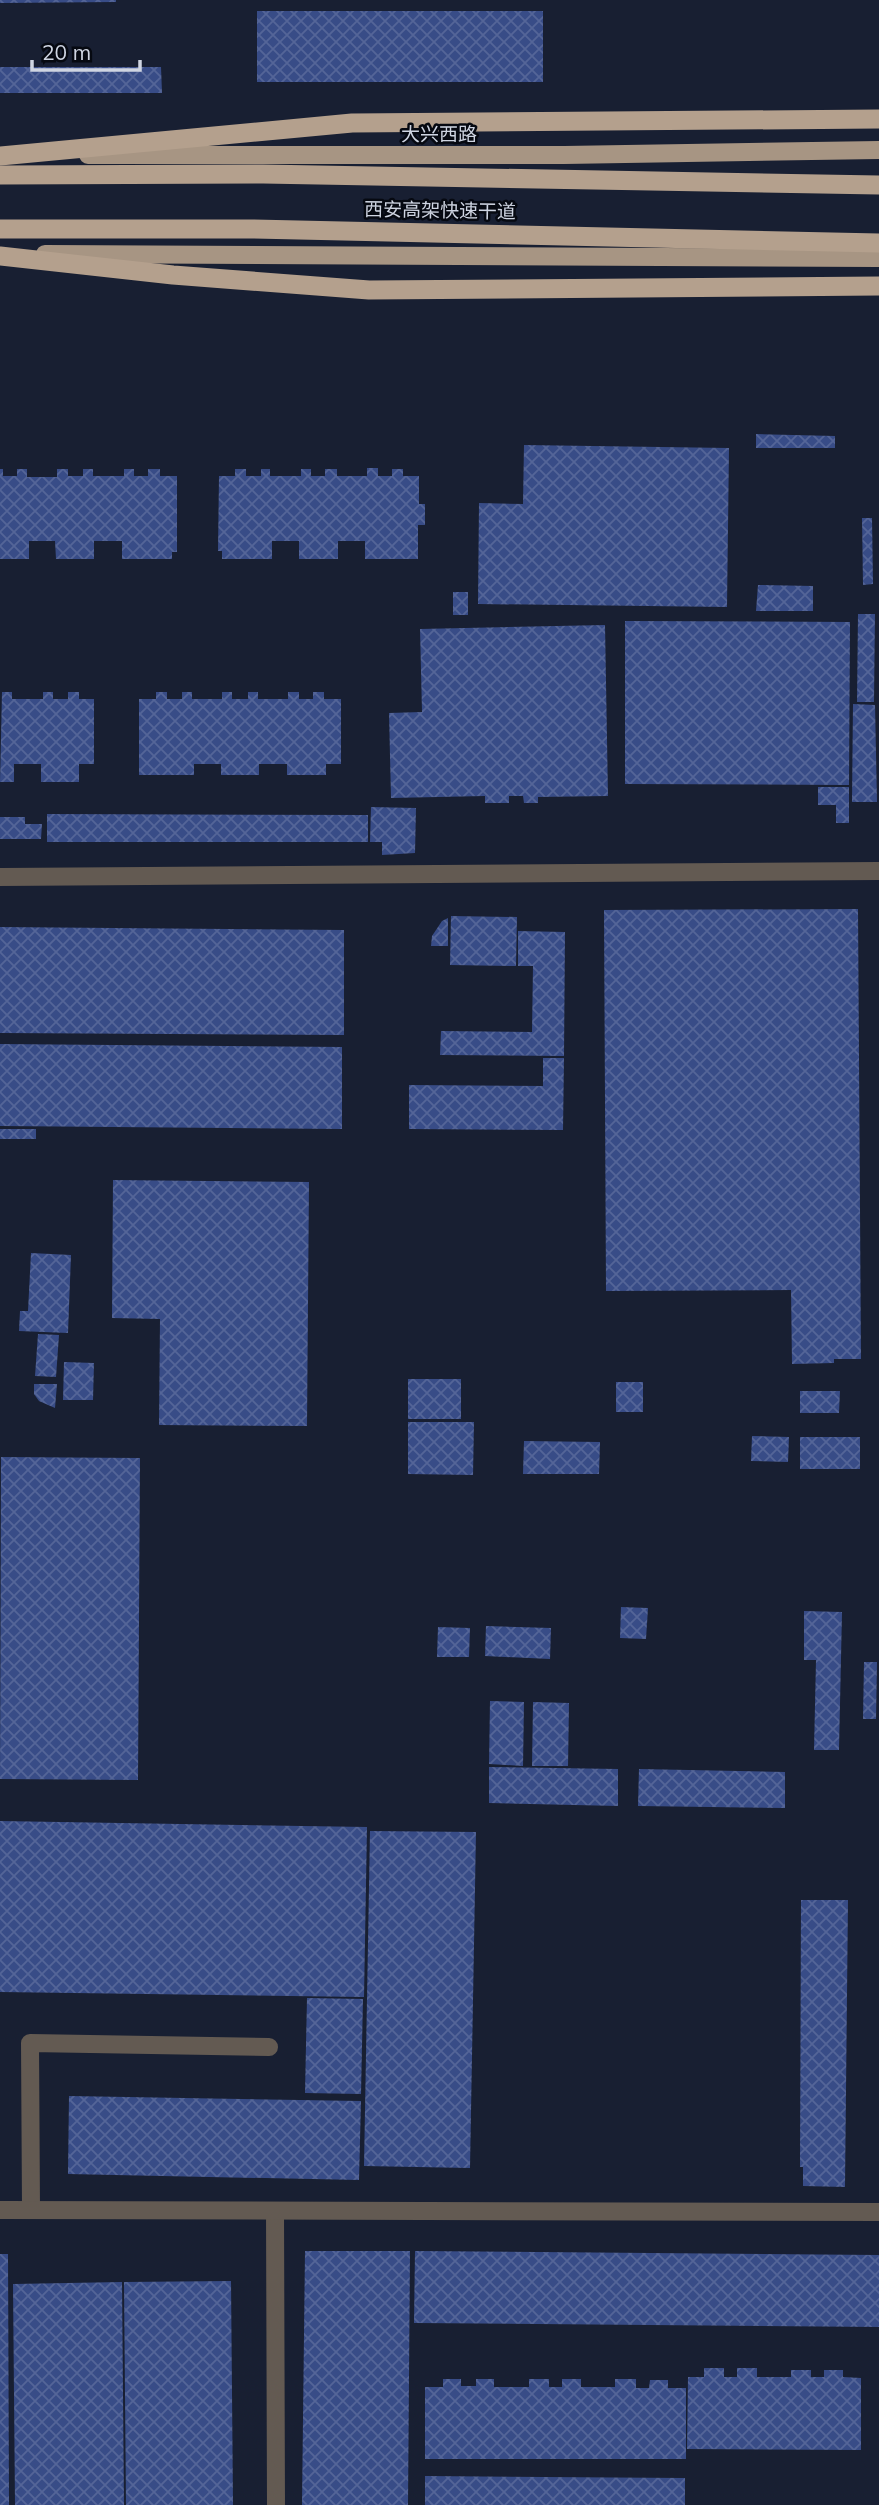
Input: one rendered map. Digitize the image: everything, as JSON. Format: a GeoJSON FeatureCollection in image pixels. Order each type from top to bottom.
{"type":"FeatureCollection","features":[{"type":"Feature","properties":{"kind":"highway"},"geometry":{"type":"LineString","coordinates":[[0,156],[352,122],[879,119]]}},
{"type":"Feature","properties":{"kind":"highway","name":"西安高架快速干道"},"geometry":{"type":"LineString","coordinates":[[0,175],[263,174],[879,185]]}},
{"type":"Feature","properties":{"kind":"highway","name":"西安高架快速干道"},"geometry":{"type":"LineString","coordinates":[[0,229],[251,229],[879,243]]}},
{"type":"Feature","properties":{"kind":"highway"},"geometry":{"type":"LineString","coordinates":[[0,255],[173,275],[369,290],[879,286]]}},
{"type":"Feature","properties":{"kind":"main road","name":"大兴西路"},"geometry":{"type":"LineString","coordinates":[[0,156],[551,155],[879,150]]}},
{"type":"Feature","properties":{"kind":"main road"},"geometry":{"type":"LineString","coordinates":[[0,255],[879,258]]}},
{"type":"Feature","properties":{"kind":"street"},"geometry":{"type":"LineString","coordinates":[[0,877],[879,871]]}},
{"type":"Feature","properties":{"kind":"street"},"geometry":{"type":"LineString","coordinates":[[31,2210],[30,2043],[269,2048]]}},
{"type":"Feature","properties":{"kind":"street"},"geometry":{"type":"LineString","coordinates":[[0,2210],[879,2211]]}},
{"type":"Feature","properties":{"kind":"street"},"geometry":{"type":"LineString","coordinates":[[275,2211],[276,2505]]}},
{"type":"Feature","properties":{"kind":"building"},"geometry":{"type":"Polygon","coordinates":[[[0,0],[116,0],[116,2],[0,3],[0,0]]]}},
{"type":"Feature","properties":{"kind":"building"},"geometry":{"type":"Polygon","coordinates":[[[257,11],[543,11],[543,82],[257,82],[257,11]]]}},
{"type":"Feature","properties":{"kind":"building"},"geometry":{"type":"Polygon","coordinates":[[[0,67],[161,67],[162,93],[0,93],[0,67]]]}},
{"type":"Feature","properties":{"kind":"building"},"geometry":{"type":"Polygon","coordinates":[[[756,434],[835,436],[835,448],[756,448],[756,434]]]}},
{"type":"Feature","properties":{"kind":"building"},"geometry":{"type":"Polygon","coordinates":[[[524,445],[729,448],[727,607],[478,604],[479,503],[523,504],[524,445]]]}},
{"type":"Feature","properties":{"kind":"building"},"geometry":{"type":"Polygon","coordinates":[[[367,468],[378,468],[378,476],[392,476],[392,469],[403,469],[403,476],[419,476],[419,504],[425,504],[425,525],[418,525],[418,559],[365,559],[365,541],[338,541],[338,559],[299,559],[299,541],[272,541],[272,559],[222,559],[222,551],[218,551],[219,476],[235,476],[235,469],[246,469],[246,476],[261,476],[261,469],[270,469],[270,476],[301,476],[301,469],[311,469],[311,476],[325,476],[325,469],[337,469],[337,476],[367,476],[367,468]]]}},
{"type":"Feature","properties":{"kind":"building"},"geometry":{"type":"Polygon","coordinates":[[[0,469],[3,469],[3,476],[17,476],[17,469],[27,469],[27,477],[57,477],[57,469],[68,469],[68,476],[83,476],[83,469],[93,469],[93,476],[124,476],[124,469],[134,469],[134,476],[148,476],[148,469],[160,469],[160,476],[177,476],[177,552],[172,552],[172,559],[122,559],[122,541],[94,541],[94,559],[56,559],[55,541],[29,541],[29,559],[0,559],[0,469]]]}},
{"type":"Feature","properties":{"kind":"building"},"geometry":{"type":"Polygon","coordinates":[[[862,518],[872,518],[873,584],[863,585],[862,518]]]}},
{"type":"Feature","properties":{"kind":"building"},"geometry":{"type":"Polygon","coordinates":[[[758,585],[813,586],[813,611],[756,611],[758,585]]]}},
{"type":"Feature","properties":{"kind":"building"},"geometry":{"type":"Polygon","coordinates":[[[453,592],[468,592],[468,615],[453,615],[453,592]]]}},
{"type":"Feature","properties":{"kind":"building"},"geometry":{"type":"Polygon","coordinates":[[[858,614],[875,614],[874,702],[857,702],[858,614]]]}},
{"type":"Feature","properties":{"kind":"building"},"geometry":{"type":"Polygon","coordinates":[[[625,621],[850,622],[849,785],[625,784],[625,621]]]}},
{"type":"Feature","properties":{"kind":"building"},"geometry":{"type":"Polygon","coordinates":[[[605,625],[608,796],[538,797],[538,803],[524,803],[523,796],[509,796],[509,803],[485,803],[485,796],[391,798],[389,713],[422,712],[420,629],[605,625]]]}},
{"type":"Feature","properties":{"kind":"building"},"geometry":{"type":"Polygon","coordinates":[[[2,692],[12,692],[12,699],[43,699],[43,692],[53,692],[53,699],[68,699],[68,692],[79,692],[79,699],[94,699],[94,764],[79,764],[79,782],[41,782],[41,764],[14,764],[14,782],[0,782],[2,692]]]}},
{"type":"Feature","properties":{"kind":"building"},"geometry":{"type":"Polygon","coordinates":[[[156,692],[167,692],[167,699],[182,699],[182,692],[192,692],[192,699],[222,699],[222,692],[232,692],[232,699],[248,699],[248,692],[258,692],[258,699],[288,699],[288,692],[299,692],[299,699],[313,699],[313,692],[324,692],[324,699],[341,699],[341,764],[326,764],[326,775],[287,775],[287,764],[259,764],[259,775],[221,775],[221,764],[194,764],[194,775],[139,775],[139,699],[156,699],[156,692]]]}},
{"type":"Feature","properties":{"kind":"building"},"geometry":{"type":"Polygon","coordinates":[[[853,704],[875,705],[877,802],[852,802],[853,704]]]}},
{"type":"Feature","properties":{"kind":"building"},"geometry":{"type":"Polygon","coordinates":[[[818,787],[849,787],[849,823],[836,823],[836,805],[818,805],[818,787]]]}},
{"type":"Feature","properties":{"kind":"building"},"geometry":{"type":"Polygon","coordinates":[[[371,807],[416,808],[415,853],[382,855],[382,842],[370,842],[371,807]]]}},
{"type":"Feature","properties":{"kind":"building"},"geometry":{"type":"Polygon","coordinates":[[[47,814],[368,815],[368,842],[47,842],[47,814]]]}},
{"type":"Feature","properties":{"kind":"building"},"geometry":{"type":"Polygon","coordinates":[[[0,817],[25,817],[25,824],[42,824],[41,839],[0,839],[0,817]]]}},
{"type":"Feature","properties":{"kind":"building"},"geometry":{"type":"Polygon","coordinates":[[[858,909],[861,1359],[792,1364],[791,1290],[606,1291],[604,910],[858,909]]]}},
{"type":"Feature","properties":{"kind":"building"},"geometry":{"type":"Polygon","coordinates":[[[451,916],[517,917],[516,966],[450,965],[451,916]]]}},
{"type":"Feature","properties":{"kind":"building"},"geometry":{"type":"Polygon","coordinates":[[[448,918],[448,946],[431,946],[432,936],[442,921],[448,918]]]}},
{"type":"Feature","properties":{"kind":"building"},"geometry":{"type":"Polygon","coordinates":[[[0,927],[344,930],[344,1035],[0,1033],[0,927]]]}},
{"type":"Feature","properties":{"kind":"building"},"geometry":{"type":"Polygon","coordinates":[[[518,931],[565,932],[564,1056],[440,1055],[441,1031],[532,1032],[533,966],[518,966],[518,931]]]}},
{"type":"Feature","properties":{"kind":"building"},"geometry":{"type":"Polygon","coordinates":[[[0,1044],[342,1047],[342,1129],[0,1126],[0,1044]]]}},
{"type":"Feature","properties":{"kind":"building"},"geometry":{"type":"Polygon","coordinates":[[[543,1058],[564,1058],[563,1130],[409,1129],[409,1085],[543,1086],[543,1058]]]}},
{"type":"Feature","properties":{"kind":"building"},"geometry":{"type":"Polygon","coordinates":[[[0,1129],[36,1129],[36,1139],[0,1139],[0,1129]]]}},
{"type":"Feature","properties":{"kind":"building"},"geometry":{"type":"Polygon","coordinates":[[[113,1180],[309,1182],[307,1426],[159,1425],[160,1319],[112,1318],[113,1180]]]}},
{"type":"Feature","properties":{"kind":"building"},"geometry":{"type":"Polygon","coordinates":[[[31,1253],[71,1255],[68,1333],[19,1331],[20,1311],[28,1311],[31,1253]]]}},
{"type":"Feature","properties":{"kind":"building"},"geometry":{"type":"Polygon","coordinates":[[[38,1334],[59,1335],[56,1377],[35,1376],[38,1334]]]}},
{"type":"Feature","properties":{"kind":"building"},"geometry":{"type":"Polygon","coordinates":[[[64,1362],[94,1363],[93,1400],[63,1400],[64,1362]]]}},
{"type":"Feature","properties":{"kind":"building"},"geometry":{"type":"Polygon","coordinates":[[[408,1379],[461,1379],[461,1419],[408,1419],[408,1379]]]}},
{"type":"Feature","properties":{"kind":"building"},"geometry":{"type":"Polygon","coordinates":[[[616,1382],[643,1382],[643,1412],[616,1412],[616,1382]]]}},
{"type":"Feature","properties":{"kind":"building"},"geometry":{"type":"Polygon","coordinates":[[[34,1384],[57,1384],[55,1408],[39,1401],[34,1394],[34,1384]]]}},
{"type":"Feature","properties":{"kind":"building"},"geometry":{"type":"Polygon","coordinates":[[[800,1391],[840,1391],[839,1413],[800,1413],[800,1391]]]}},
{"type":"Feature","properties":{"kind":"building"},"geometry":{"type":"Polygon","coordinates":[[[408,1422],[474,1422],[473,1475],[408,1474],[408,1422]]]}},
{"type":"Feature","properties":{"kind":"building"},"geometry":{"type":"Polygon","coordinates":[[[752,1436],[789,1437],[788,1462],[751,1461],[752,1436]]]}},
{"type":"Feature","properties":{"kind":"building"},"geometry":{"type":"Polygon","coordinates":[[[800,1437],[860,1437],[860,1469],[800,1469],[800,1437]]]}},
{"type":"Feature","properties":{"kind":"building"},"geometry":{"type":"Polygon","coordinates":[[[524,1441],[600,1442],[599,1474],[523,1474],[524,1441]]]}},
{"type":"Feature","properties":{"kind":"building"},"geometry":{"type":"Polygon","coordinates":[[[1,1457],[140,1458],[138,1780],[0,1779],[1,1457]]]}},
{"type":"Feature","properties":{"kind":"building"},"geometry":{"type":"Polygon","coordinates":[[[621,1607],[648,1608],[646,1639],[620,1638],[621,1607]]]}},
{"type":"Feature","properties":{"kind":"building"},"geometry":{"type":"Polygon","coordinates":[[[804,1611],[842,1612],[839,1750],[814,1750],[816,1660],[804,1660],[804,1611]]]}},
{"type":"Feature","properties":{"kind":"building"},"geometry":{"type":"Polygon","coordinates":[[[486,1626],[551,1628],[550,1659],[485,1656],[486,1626]]]}},
{"type":"Feature","properties":{"kind":"building"},"geometry":{"type":"Polygon","coordinates":[[[438,1627],[470,1628],[469,1657],[437,1657],[438,1627]]]}},
{"type":"Feature","properties":{"kind":"building"},"geometry":{"type":"Polygon","coordinates":[[[864,1662],[877,1662],[876,1719],[863,1719],[864,1662]]]}},
{"type":"Feature","properties":{"kind":"building"},"geometry":{"type":"Polygon","coordinates":[[[490,1701],[524,1702],[523,1766],[489,1764],[490,1701]]]}},
{"type":"Feature","properties":{"kind":"building"},"geometry":{"type":"Polygon","coordinates":[[[533,1702],[569,1703],[568,1766],[532,1766],[533,1702]]]}},
{"type":"Feature","properties":{"kind":"building"},"geometry":{"type":"Polygon","coordinates":[[[489,1767],[618,1769],[618,1806],[489,1803],[489,1767]]]}},
{"type":"Feature","properties":{"kind":"building"},"geometry":{"type":"Polygon","coordinates":[[[639,1769],[785,1772],[785,1808],[638,1806],[639,1769]]]}},
{"type":"Feature","properties":{"kind":"building"},"geometry":{"type":"Polygon","coordinates":[[[0,1821],[367,1827],[364,1997],[0,1992],[0,1821]]]}},
{"type":"Feature","properties":{"kind":"building"},"geometry":{"type":"Polygon","coordinates":[[[370,1831],[476,1832],[470,2168],[364,2166],[370,1831]]]}},
{"type":"Feature","properties":{"kind":"building"},"geometry":{"type":"Polygon","coordinates":[[[801,1900],[848,1900],[845,2187],[803,2186],[803,2167],[800,2167],[801,1900]]]}},
{"type":"Feature","properties":{"kind":"building"},"geometry":{"type":"Polygon","coordinates":[[[307,1998],[363,1999],[361,2094],[305,2093],[307,1998]]]}},
{"type":"Feature","properties":{"kind":"building"},"geometry":{"type":"Polygon","coordinates":[[[69,2096],[361,2101],[359,2180],[68,2174],[69,2096]]]}},
{"type":"Feature","properties":{"kind":"building"},"geometry":{"type":"Polygon","coordinates":[[[305,2251],[410,2251],[408,2505],[302,2505],[305,2251]]]}},
{"type":"Feature","properties":{"kind":"building"},"geometry":{"type":"Polygon","coordinates":[[[415,2251],[879,2255],[879,2327],[414,2323],[415,2251]]]}},
{"type":"Feature","properties":{"kind":"building"},"geometry":{"type":"Polygon","coordinates":[[[0,2254],[8,2254],[9,2505],[0,2505],[0,2254]]]}},
{"type":"Feature","properties":{"kind":"building"},"geometry":{"type":"Polygon","coordinates":[[[231,2281],[233,2505],[126,2505],[124,2282],[231,2281]]]}},
{"type":"Feature","properties":{"kind":"building"},"geometry":{"type":"Polygon","coordinates":[[[122,2282],[124,2505],[15,2505],[13,2284],[122,2282]]]}},
{"type":"Feature","properties":{"kind":"building"},"geometry":{"type":"Polygon","coordinates":[[[704,2368],[724,2368],[724,2377],[737,2377],[737,2368],[757,2368],[757,2377],[791,2377],[791,2370],[811,2370],[811,2377],[824,2377],[824,2370],[843,2370],[843,2377],[861,2378],[861,2450],[687,2449],[688,2377],[704,2377],[704,2368]]]}},
{"type":"Feature","properties":{"kind":"building"},"geometry":{"type":"Polygon","coordinates":[[[443,2379],[461,2379],[461,2386],[476,2386],[476,2379],[494,2379],[494,2387],[529,2387],[529,2379],[549,2379],[549,2387],[562,2387],[562,2379],[581,2379],[581,2387],[615,2387],[615,2379],[636,2379],[636,2388],[649,2388],[650,2380],[668,2380],[668,2388],[686,2388],[686,2459],[425,2459],[425,2387],[443,2387],[443,2379]]]}},
{"type":"Feature","properties":{"kind":"building"},"geometry":{"type":"Polygon","coordinates":[[[425,2476],[685,2478],[685,2505],[425,2505],[425,2476]]]}}]}
